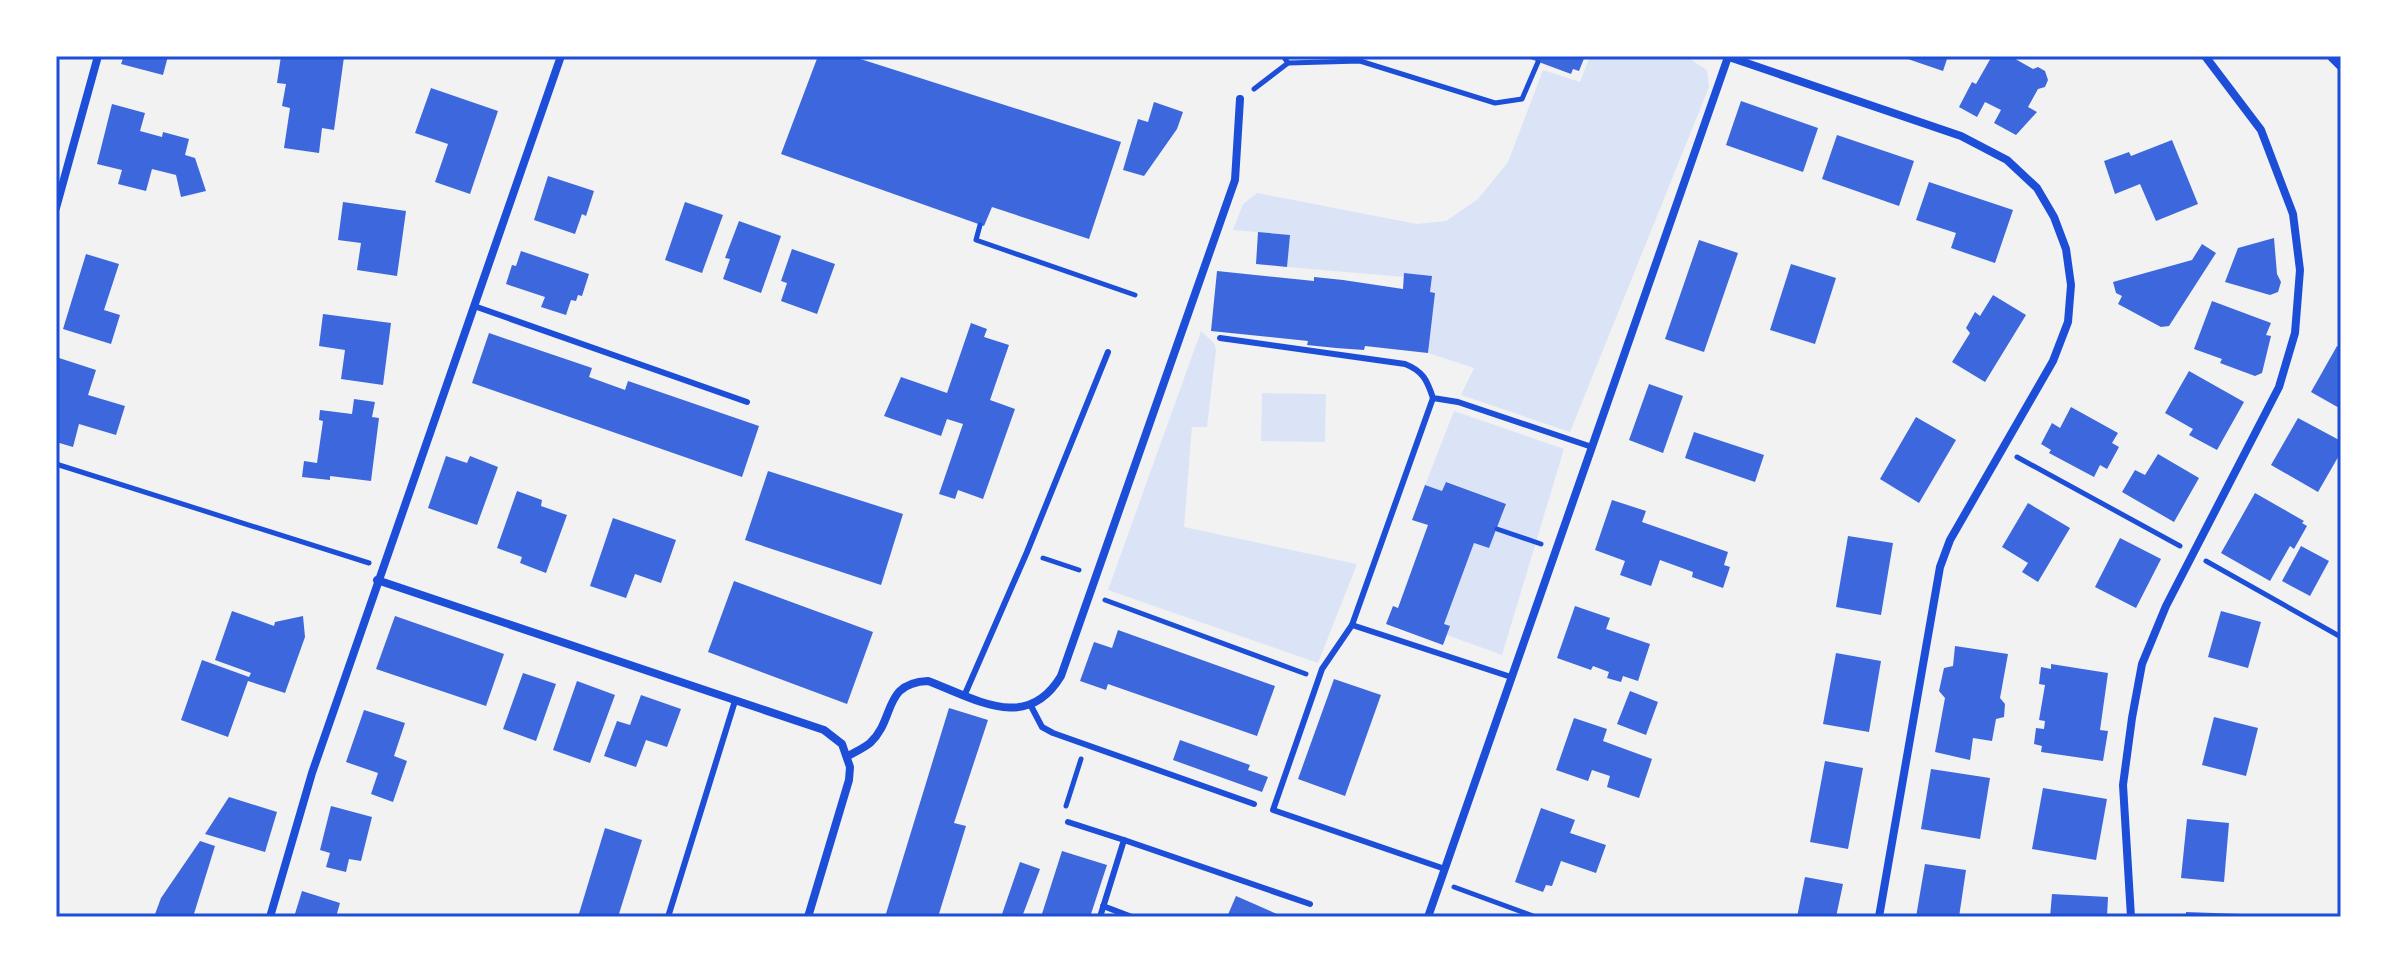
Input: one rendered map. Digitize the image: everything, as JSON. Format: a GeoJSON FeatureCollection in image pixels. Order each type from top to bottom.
{"type":"FeatureCollection","features":[{"type":"Feature","properties":{"kind":"street"},"geometry":{"type":"LineString","coordinates":[[56,208],[98,56]]}},
{"type":"Feature","properties":{"kind":"street"},"geometry":{"type":"LineString","coordinates":[[270,917],[312,773],[377,580],[561,56]]}},
{"type":"Feature","properties":{"kind":"street"},"geometry":{"type":"LineString","coordinates":[[1428,917],[1727,56],[1961,136],[2007,160],[2037,188],[2054,217],[2066,249],[2071,285],[2068,322],[2053,361],[1950,540],[1940,567],[1879,917]]}},
{"type":"Feature","properties":{"kind":"street"},"geometry":{"type":"LineString","coordinates":[[2131,917],[2123,785],[2142,664],[2166,606],[2279,387],[2295,333],[2300,270],[2293,214],[2261,130],[2205,56]]}},
{"type":"Feature","properties":{"kind":"street"},"geometry":{"type":"LineString","coordinates":[[2330,56],[2341,67]]}},
{"type":"Feature","properties":{"kind":"street"},"geometry":{"type":"LineString","coordinates":[[848,756],[870,743],[878,733],[895,695],[903,686],[914,681],[928,681],[1011,709],[1031,706],[1049,694],[1061,676],[1235,180],[1240,99]]}},
{"type":"Feature","properties":{"kind":"street"},"geometry":{"type":"LineString","coordinates":[[377,580],[824,730],[842,744],[848,756],[849,780],[808,917]]}},
{"type":"Feature","properties":{"kind":"lane"},"geometry":{"type":"LineString","coordinates":[[474,306],[747,402]]}},
{"type":"Feature","properties":{"kind":"lane"},"geometry":{"type":"LineString","coordinates":[[1220,338],[1405,364],[1418,369],[1426,378],[1433,398],[1352,625],[1332,651],[1318,678],[1273,810],[1445,869]]}},
{"type":"Feature","properties":{"kind":"lane"},"geometry":{"type":"LineString","coordinates":[[965,694],[1027,552],[1108,352]]}},
{"type":"Feature","properties":{"kind":"lane"},"geometry":{"type":"LineString","coordinates":[[1433,398],[1458,402],[1592,447]]}},
{"type":"Feature","properties":{"kind":"lane"},"geometry":{"type":"LineString","coordinates":[[1352,625],[1511,677]]}},
{"type":"Feature","properties":{"kind":"lane"},"geometry":{"type":"LineString","coordinates":[[668,917],[735,701]]}},
{"type":"Feature","properties":{"kind":"lane"},"geometry":{"type":"LineString","coordinates":[[1031,706],[1042,727],[1254,804]]}},
{"type":"Feature","properties":{"kind":"lane"},"geometry":{"type":"LineString","coordinates":[[1068,822],[1310,904]]}},
{"type":"Feature","properties":{"kind":"lane"},"geometry":{"type":"LineString","coordinates":[[1100,917],[1124,840]]}},
{"type":"Feature","properties":{"kind":"lane"},"geometry":{"type":"LineString","coordinates":[[1103,906],[1132,917]]}},
{"type":"Feature","properties":{"kind":"path"},"geometry":{"type":"LineString","coordinates":[[1283,56],[1288,63]]}},
{"type":"Feature","properties":{"kind":"path"},"geometry":{"type":"LineString","coordinates":[[1345,56],[1495,103],[1522,99],[1538,62]]}},
{"type":"Feature","properties":{"kind":"path"},"geometry":{"type":"LineString","coordinates":[[1240,99],[1288,63],[1360,61]]}},
{"type":"Feature","properties":{"kind":"path"},"geometry":{"type":"LineString","coordinates":[[980,225],[976,240],[1135,295]]}},
{"type":"Feature","properties":{"kind":"path"},"geometry":{"type":"LineString","coordinates":[[2002,450],[2341,637]]}},
{"type":"Feature","properties":{"kind":"path"},"geometry":{"type":"LineString","coordinates":[[56,464],[382,567]]}},
{"type":"Feature","properties":{"kind":"path"},"geometry":{"type":"LineString","coordinates":[[1497,529],[1556,549]]}},
{"type":"Feature","properties":{"kind":"path"},"geometry":{"type":"LineString","coordinates":[[1027,552],[1095,576]]}},
{"type":"Feature","properties":{"kind":"path"},"geometry":{"type":"LineString","coordinates":[[1089,594],[1318,678]]}},
{"type":"Feature","properties":{"kind":"path"},"geometry":{"type":"LineString","coordinates":[[1068,822],[1063,813],[1085,744]]}},
{"type":"Feature","properties":{"kind":"path"},"geometry":{"type":"LineString","coordinates":[[1440,882],[1536,917]]}},
{"type":"Feature","properties":{"kind":"shaded area"},"geometry":{"type":"Polygon","coordinates":[[[1590,56],[1685,56],[1707,70],[1709,87],[1570,432],[1461,395],[1474,368],[1428,353],[1434,293],[1430,292],[1432,276],[1405,273],[1404,277],[1287,267],[1289,235],[1233,230],[1243,204],[1257,193],[1417,224],[1446,221],[1478,199],[1508,162],[1543,70],[1580,82],[1590,56]]]}},
{"type":"Feature","properties":{"kind":"shaded area"},"geometry":{"type":"Polygon","coordinates":[[[1201,331],[1214,343],[1216,350],[1207,427],[1192,427],[1184,527],[1357,564],[1318,663],[1108,590],[1201,331]]]}},
{"type":"Feature","properties":{"kind":"shaded area"},"geometry":{"type":"Polygon","coordinates":[[[1262,393],[1326,394],[1325,442],[1261,441],[1262,393]]]}},
{"type":"Feature","properties":{"kind":"shaded area"},"geometry":{"type":"Polygon","coordinates":[[[1454,411],[1564,449],[1502,655],[1447,635],[1444,624],[1474,543],[1489,548],[1506,504],[1447,482],[1442,491],[1425,485],[1454,411]]]}},
{"type":"Feature","properties":{"kind":"building"},"geometry":{"type":"Polygon","coordinates":[[[124,56],[168,56],[163,75],[121,64],[124,56]]]}},
{"type":"Feature","properties":{"kind":"building"},"geometry":{"type":"Polygon","coordinates":[[[281,56],[344,57],[334,130],[322,128],[319,153],[284,148],[290,108],[282,106],[286,84],[277,83],[281,56]]]}},
{"type":"Feature","properties":{"kind":"building"},"geometry":{"type":"Polygon","coordinates":[[[818,56],[851,56],[1121,142],[1089,239],[992,207],[984,226],[781,154],[818,56]]]}},
{"type":"Feature","properties":{"kind":"building"},"geometry":{"type":"Polygon","coordinates":[[[1523,56],[1585,56],[1579,71],[1573,69],[1571,74],[1523,56]]]}},
{"type":"Feature","properties":{"kind":"building"},"geometry":{"type":"Polygon","coordinates":[[[1899,56],[1948,56],[1943,71],[1899,56]]]}},
{"type":"Feature","properties":{"kind":"building"},"geometry":{"type":"Polygon","coordinates":[[[1992,56],[2010,56],[2033,69],[2038,67],[2045,71],[2048,80],[2045,87],[2038,89],[2028,107],[2037,112],[2016,135],[1994,123],[2001,110],[1985,102],[1977,117],[1959,107],[1972,82],[1976,84],[1992,56]]]}},
{"type":"Feature","properties":{"kind":"building"},"geometry":{"type":"Polygon","coordinates":[[[431,88],[498,111],[470,194],[435,182],[448,144],[415,133],[431,88]]]}},
{"type":"Feature","properties":{"kind":"building"},"geometry":{"type":"Polygon","coordinates":[[[1741,101],[1818,128],[1803,172],[1726,145],[1741,101]]]}},
{"type":"Feature","properties":{"kind":"building"},"geometry":{"type":"Polygon","coordinates":[[[1154,102],[1183,112],[1177,129],[1144,176],[1123,170],[1138,119],[1148,122],[1154,102]]]}},
{"type":"Feature","properties":{"kind":"building"},"geometry":{"type":"Polygon","coordinates":[[[112,104],[145,113],[140,131],[162,137],[163,132],[189,139],[185,155],[195,158],[206,191],[181,197],[176,175],[152,169],[146,191],[118,184],[122,170],[97,164],[112,104]]]}},
{"type":"Feature","properties":{"kind":"building"},"geometry":{"type":"Polygon","coordinates":[[[1837,135],[1914,161],[1899,206],[1822,179],[1837,135]]]}},
{"type":"Feature","properties":{"kind":"building"},"geometry":{"type":"Polygon","coordinates":[[[2172,140],[2198,204],[2156,221],[2140,184],[2115,194],[2104,161],[2129,152],[2131,156],[2172,140]]]}},
{"type":"Feature","properties":{"kind":"building"},"geometry":{"type":"Polygon","coordinates":[[[548,176],[594,191],[586,216],[582,214],[575,234],[534,220],[548,176]]]}},
{"type":"Feature","properties":{"kind":"building"},"geometry":{"type":"Polygon","coordinates":[[[1929,182],[2013,210],[1995,263],[1951,248],[1956,233],[1916,220],[1929,182]]]}},
{"type":"Feature","properties":{"kind":"building"},"geometry":{"type":"Polygon","coordinates":[[[343,202],[406,211],[397,276],[357,270],[361,243],[338,240],[343,202]]]}},
{"type":"Feature","properties":{"kind":"building"},"geometry":{"type":"Polygon","coordinates":[[[685,202],[723,215],[702,273],[665,260],[685,202]]]}},
{"type":"Feature","properties":{"kind":"building"},"geometry":{"type":"Polygon","coordinates":[[[739,221],[781,236],[761,293],[723,279],[730,259],[725,258],[739,221]]]}},
{"type":"Feature","properties":{"kind":"building"},"geometry":{"type":"Polygon","coordinates":[[[1258,232],[1290,235],[1287,267],[1256,264],[1258,232]]]}},
{"type":"Feature","properties":{"kind":"building"},"geometry":{"type":"Polygon","coordinates":[[[2274,238],[2277,274],[2281,282],[2278,292],[2270,295],[2225,282],[2238,248],[2274,238]]]}},
{"type":"Feature","properties":{"kind":"building"},"geometry":{"type":"Polygon","coordinates":[[[1699,240],[1738,253],[1704,352],[1665,339],[1699,240]]]}},
{"type":"Feature","properties":{"kind":"building"},"geometry":{"type":"Polygon","coordinates":[[[2202,244],[2216,253],[2169,326],[2161,327],[2118,304],[2122,296],[2116,293],[2113,282],[2192,260],[2202,244]]]}},
{"type":"Feature","properties":{"kind":"building"},"geometry":{"type":"Polygon","coordinates":[[[792,249],[835,264],[817,314],[781,301],[787,283],[781,281],[792,249]]]}},
{"type":"Feature","properties":{"kind":"building"},"geometry":{"type":"Polygon","coordinates":[[[521,251],[589,274],[582,296],[578,295],[576,301],[571,300],[566,315],[541,307],[545,297],[506,284],[512,265],[516,266],[521,251]]]}},
{"type":"Feature","properties":{"kind":"building"},"geometry":{"type":"Polygon","coordinates":[[[86,254],[119,264],[104,310],[120,315],[111,344],[63,329],[86,254]]]}},
{"type":"Feature","properties":{"kind":"building"},"geometry":{"type":"Polygon","coordinates":[[[1791,264],[1836,278],[1815,344],[1770,330],[1791,264]]]}},
{"type":"Feature","properties":{"kind":"building"},"geometry":{"type":"Polygon","coordinates":[[[1217,271],[1314,281],[1314,277],[1403,289],[1404,273],[1432,276],[1430,292],[1435,293],[1428,353],[1365,346],[1364,350],[1336,348],[1307,345],[1308,341],[1211,331],[1217,271]]]}},
{"type":"Feature","properties":{"kind":"building"},"geometry":{"type":"Polygon","coordinates":[[[1993,295],[2026,315],[1985,382],[1952,362],[1970,333],[1966,328],[1975,312],[1980,316],[1993,295]]]}},
{"type":"Feature","properties":{"kind":"building"},"geometry":{"type":"Polygon","coordinates":[[[2212,301],[2271,323],[2266,335],[2271,336],[2262,373],[2255,376],[2194,349],[2212,301]]]}},
{"type":"Feature","properties":{"kind":"building"},"geometry":{"type":"Polygon","coordinates":[[[323,314],[391,323],[383,385],[341,379],[345,350],[319,346],[323,314]]]}},
{"type":"Feature","properties":{"kind":"building"},"geometry":{"type":"Polygon","coordinates":[[[971,323],[987,329],[984,337],[1009,345],[990,400],[1015,409],[983,499],[958,490],[955,499],[939,494],[963,424],[947,419],[941,436],[884,416],[901,377],[947,393],[971,323]]]}},
{"type":"Feature","properties":{"kind":"building"},"geometry":{"type":"Polygon","coordinates":[[[489,333],[592,368],[589,377],[625,390],[628,381],[759,426],[742,477],[472,383],[489,333]]]}},
{"type":"Feature","properties":{"kind":"building"},"geometry":{"type":"Polygon","coordinates":[[[2337,346],[2341,348],[2341,409],[2311,392],[2337,346]]]}},
{"type":"Feature","properties":{"kind":"building"},"geometry":{"type":"Polygon","coordinates":[[[56,357],[96,370],[88,395],[125,406],[116,435],[79,424],[73,447],[56,442],[56,357]]]}},
{"type":"Feature","properties":{"kind":"building"},"geometry":{"type":"Polygon","coordinates":[[[2189,371],[2244,402],[2217,450],[2189,435],[2193,429],[2165,413],[2189,371]]]}},
{"type":"Feature","properties":{"kind":"building"},"geometry":{"type":"Polygon","coordinates":[[[1649,384],[1683,396],[1663,453],[1629,440],[1649,384]]]}},
{"type":"Feature","properties":{"kind":"building"},"geometry":{"type":"Polygon","coordinates":[[[354,399],[375,402],[372,417],[379,418],[371,481],[330,476],[330,480],[302,477],[304,461],[317,463],[323,421],[319,420],[320,410],[352,414],[354,399]]]}},
{"type":"Feature","properties":{"kind":"building"},"geometry":{"type":"Polygon","coordinates":[[[2071,407],[2118,433],[2112,443],[2119,447],[2107,469],[2100,465],[2094,477],[2049,453],[2051,450],[2041,444],[2052,423],[2060,428],[2071,407]]]}},
{"type":"Feature","properties":{"kind":"building"},"geometry":{"type":"Polygon","coordinates":[[[1916,417],[1956,440],[1919,503],[1880,479],[1916,417]]]}},
{"type":"Feature","properties":{"kind":"building"},"geometry":{"type":"Polygon","coordinates":[[[2298,418],[2341,441],[2341,452],[2318,492],[2271,465],[2298,418]]]}},
{"type":"Feature","properties":{"kind":"building"},"geometry":{"type":"Polygon","coordinates":[[[1694,432],[1764,455],[1755,482],[1685,458],[1694,432]]]}},
{"type":"Feature","properties":{"kind":"building"},"geometry":{"type":"Polygon","coordinates":[[[2158,454],[2199,478],[2174,522],[2122,492],[2135,470],[2145,475],[2158,454]]]}},
{"type":"Feature","properties":{"kind":"building"},"geometry":{"type":"Polygon","coordinates":[[[446,456],[467,463],[470,456],[498,467],[477,525],[428,508],[446,456]]]}},
{"type":"Feature","properties":{"kind":"building"},"geometry":{"type":"Polygon","coordinates":[[[768,471],[903,514],[881,585],[745,540],[768,471]]]}},
{"type":"Feature","properties":{"kind":"building"},"geometry":{"type":"Polygon","coordinates":[[[1446,482],[1506,504],[1489,548],[1474,543],[1444,624],[1450,626],[1443,645],[1386,624],[1393,606],[1398,608],[1428,525],[1412,520],[1425,485],[1442,491],[1446,482]]]}},
{"type":"Feature","properties":{"kind":"building"},"geometry":{"type":"Polygon","coordinates":[[[517,491],[542,500],[541,506],[567,515],[546,573],[520,563],[522,557],[497,548],[517,491]]]}},
{"type":"Feature","properties":{"kind":"building"},"geometry":{"type":"Polygon","coordinates":[[[2255,493],[2304,521],[2302,523],[2307,526],[2294,549],[2290,546],[2270,581],[2221,553],[2255,493]]]}},
{"type":"Feature","properties":{"kind":"building"},"geometry":{"type":"Polygon","coordinates":[[[1612,500],[1646,511],[1642,522],[1728,552],[1724,565],[1730,567],[1723,588],[1692,577],[1693,572],[1660,560],[1651,586],[1620,575],[1625,561],[1595,550],[1612,500]]]}},
{"type":"Feature","properties":{"kind":"building"},"geometry":{"type":"Polygon","coordinates":[[[2028,503],[2070,528],[2038,582],[2022,572],[2028,563],[2002,547],[2028,503]]]}},
{"type":"Feature","properties":{"kind":"building"},"geometry":{"type":"Polygon","coordinates":[[[613,518],[676,540],[661,583],[635,574],[626,598],[590,586],[613,518]]]}},
{"type":"Feature","properties":{"kind":"building"},"geometry":{"type":"Polygon","coordinates":[[[1848,536],[1893,543],[1881,615],[1836,607],[1848,536]]]}},
{"type":"Feature","properties":{"kind":"building"},"geometry":{"type":"Polygon","coordinates":[[[2120,538],[2161,559],[2136,608],[2095,587],[2120,538]]]}},
{"type":"Feature","properties":{"kind":"building"},"geometry":{"type":"Polygon","coordinates":[[[2301,546],[2329,561],[2310,596],[2282,581],[2301,546]]]}},
{"type":"Feature","properties":{"kind":"building"},"geometry":{"type":"Polygon","coordinates":[[[734,581],[873,632],[847,704],[708,652],[734,581]]]}},
{"type":"Feature","properties":{"kind":"building"},"geometry":{"type":"Polygon","coordinates":[[[1575,606],[1610,618],[1606,629],[1650,644],[1638,681],[1623,676],[1621,682],[1607,678],[1609,672],[1593,666],[1591,670],[1557,658],[1575,606]]]}},
{"type":"Feature","properties":{"kind":"building"},"geometry":{"type":"Polygon","coordinates":[[[232,611],[274,626],[275,622],[303,616],[305,637],[285,693],[248,681],[228,737],[181,720],[202,660],[249,677],[251,673],[215,660],[232,611]]]}},
{"type":"Feature","properties":{"kind":"building"},"geometry":{"type":"Polygon","coordinates":[[[2221,611],[2261,622],[2248,668],[2208,657],[2221,611]]]}},
{"type":"Feature","properties":{"kind":"building"},"geometry":{"type":"Polygon","coordinates":[[[395,616],[504,654],[486,706],[376,669],[395,616]]]}},
{"type":"Feature","properties":{"kind":"building"},"geometry":{"type":"Polygon","coordinates":[[[1118,630],[1275,686],[1257,736],[1108,684],[1106,690],[1080,681],[1094,642],[1112,648],[1118,630]]]}},
{"type":"Feature","properties":{"kind":"building"},"geometry":{"type":"Polygon","coordinates":[[[1955,646],[2008,654],[2000,698],[2005,704],[2004,717],[1996,719],[1992,741],[1973,738],[1970,760],[1935,752],[1945,698],[1939,691],[1944,668],[1953,666],[1955,646]]]}},
{"type":"Feature","properties":{"kind":"building"},"geometry":{"type":"Polygon","coordinates":[[[1836,653],[1881,661],[1869,732],[1823,724],[1836,653]]]}},
{"type":"Feature","properties":{"kind":"building"},"geometry":{"type":"Polygon","coordinates":[[[2051,664],[2108,673],[2100,730],[2108,731],[2103,761],[2041,752],[2042,746],[2034,744],[2036,728],[2044,729],[2045,721],[2039,720],[2045,685],[2039,684],[2041,667],[2051,669],[2051,664]]]}},
{"type":"Feature","properties":{"kind":"building"},"geometry":{"type":"Polygon","coordinates":[[[523,673],[556,684],[536,741],[503,729],[523,673]]]}},
{"type":"Feature","properties":{"kind":"building"},"geometry":{"type":"Polygon","coordinates":[[[1334,679],[1381,695],[1345,796],[1298,779],[1334,679]]]}},
{"type":"Feature","properties":{"kind":"building"},"geometry":{"type":"Polygon","coordinates":[[[577,681],[615,695],[590,763],[553,750],[577,681]]]}},
{"type":"Feature","properties":{"kind":"building"},"geometry":{"type":"Polygon","coordinates":[[[1630,691],[1658,702],[1646,735],[1617,724],[1630,691]]]}},
{"type":"Feature","properties":{"kind":"building"},"geometry":{"type":"Polygon","coordinates":[[[641,695],[681,709],[667,747],[646,740],[636,767],[604,756],[617,721],[630,725],[641,695]]]}},
{"type":"Feature","properties":{"kind":"building"},"geometry":{"type":"Polygon","coordinates":[[[949,708],[988,720],[954,823],[966,826],[938,917],[885,917],[949,708]]]}},
{"type":"Feature","properties":{"kind":"building"},"geometry":{"type":"Polygon","coordinates":[[[364,710],[405,723],[394,756],[407,761],[393,802],[371,794],[378,773],[346,762],[364,710]]]}},
{"type":"Feature","properties":{"kind":"building"},"geometry":{"type":"Polygon","coordinates":[[[2214,717],[2258,728],[2246,776],[2202,765],[2214,717]]]}},
{"type":"Feature","properties":{"kind":"building"},"geometry":{"type":"Polygon","coordinates":[[[1574,718],[1607,729],[1603,741],[1652,759],[1639,798],[1607,787],[1610,776],[1592,770],[1588,781],[1556,770],[1574,718]]]}},
{"type":"Feature","properties":{"kind":"building"},"geometry":{"type":"Polygon","coordinates":[[[1180,740],[1250,765],[1248,770],[1268,777],[1262,792],[1173,760],[1180,740]]]}},
{"type":"Feature","properties":{"kind":"building"},"geometry":{"type":"Polygon","coordinates":[[[1825,761],[1863,768],[1848,849],[1810,842],[1825,761]]]}},
{"type":"Feature","properties":{"kind":"building"},"geometry":{"type":"Polygon","coordinates":[[[1931,769],[1990,778],[1980,839],[1921,829],[1931,769]]]}},
{"type":"Feature","properties":{"kind":"building"},"geometry":{"type":"Polygon","coordinates":[[[2043,788],[2107,799],[2096,860],[2032,849],[2043,788]]]}},
{"type":"Feature","properties":{"kind":"building"},"geometry":{"type":"Polygon","coordinates":[[[229,797],[277,812],[265,852],[205,834],[229,797]]]}},
{"type":"Feature","properties":{"kind":"building"},"geometry":{"type":"Polygon","coordinates":[[[331,806],[372,817],[361,861],[349,859],[346,872],[326,867],[330,853],[320,850],[331,806]]]}},
{"type":"Feature","properties":{"kind":"building"},"geometry":{"type":"Polygon","coordinates":[[[1541,808],[1575,820],[1570,833],[1606,845],[1596,873],[1561,861],[1552,886],[1546,885],[1543,892],[1515,882],[1541,808]]]}},
{"type":"Feature","properties":{"kind":"building"},"geometry":{"type":"Polygon","coordinates":[[[2187,819],[2229,823],[2224,882],[2181,878],[2187,819]]]}},
{"type":"Feature","properties":{"kind":"building"},"geometry":{"type":"Polygon","coordinates":[[[605,828],[642,840],[618,917],[578,917],[605,828]]]}},
{"type":"Feature","properties":{"kind":"building"},"geometry":{"type":"Polygon","coordinates":[[[200,841],[215,846],[193,917],[154,917],[161,898],[200,841]]]}},
{"type":"Feature","properties":{"kind":"building"},"geometry":{"type":"Polygon","coordinates":[[[1062,851],[1107,865],[1090,917],[1041,917],[1062,851]]]}},
{"type":"Feature","properties":{"kind":"building"},"geometry":{"type":"Polygon","coordinates":[[[1020,862],[1040,869],[1022,917],[1001,917],[1020,862]]]}},
{"type":"Feature","properties":{"kind":"building"},"geometry":{"type":"Polygon","coordinates":[[[1925,864],[1966,870],[1959,917],[1916,917],[1925,864]]]}},
{"type":"Feature","properties":{"kind":"building"},"geometry":{"type":"Polygon","coordinates":[[[1805,877],[1843,884],[1836,917],[1797,917],[1805,877]]]}},
{"type":"Feature","properties":{"kind":"building"},"geometry":{"type":"Polygon","coordinates":[[[302,891],[340,903],[336,917],[294,917],[302,891]]]}},
{"type":"Feature","properties":{"kind":"building"},"geometry":{"type":"Polygon","coordinates":[[[2052,894],[2108,897],[2107,917],[2050,917],[2052,894]]]}},
{"type":"Feature","properties":{"kind":"building"},"geometry":{"type":"Polygon","coordinates":[[[1236,896],[1284,917],[1227,917],[1236,896]]]}},
{"type":"Feature","properties":{"kind":"building"},"geometry":{"type":"Polygon","coordinates":[[[2186,912],[2242,914],[2242,917],[2186,917],[2186,912]]]}}]}
